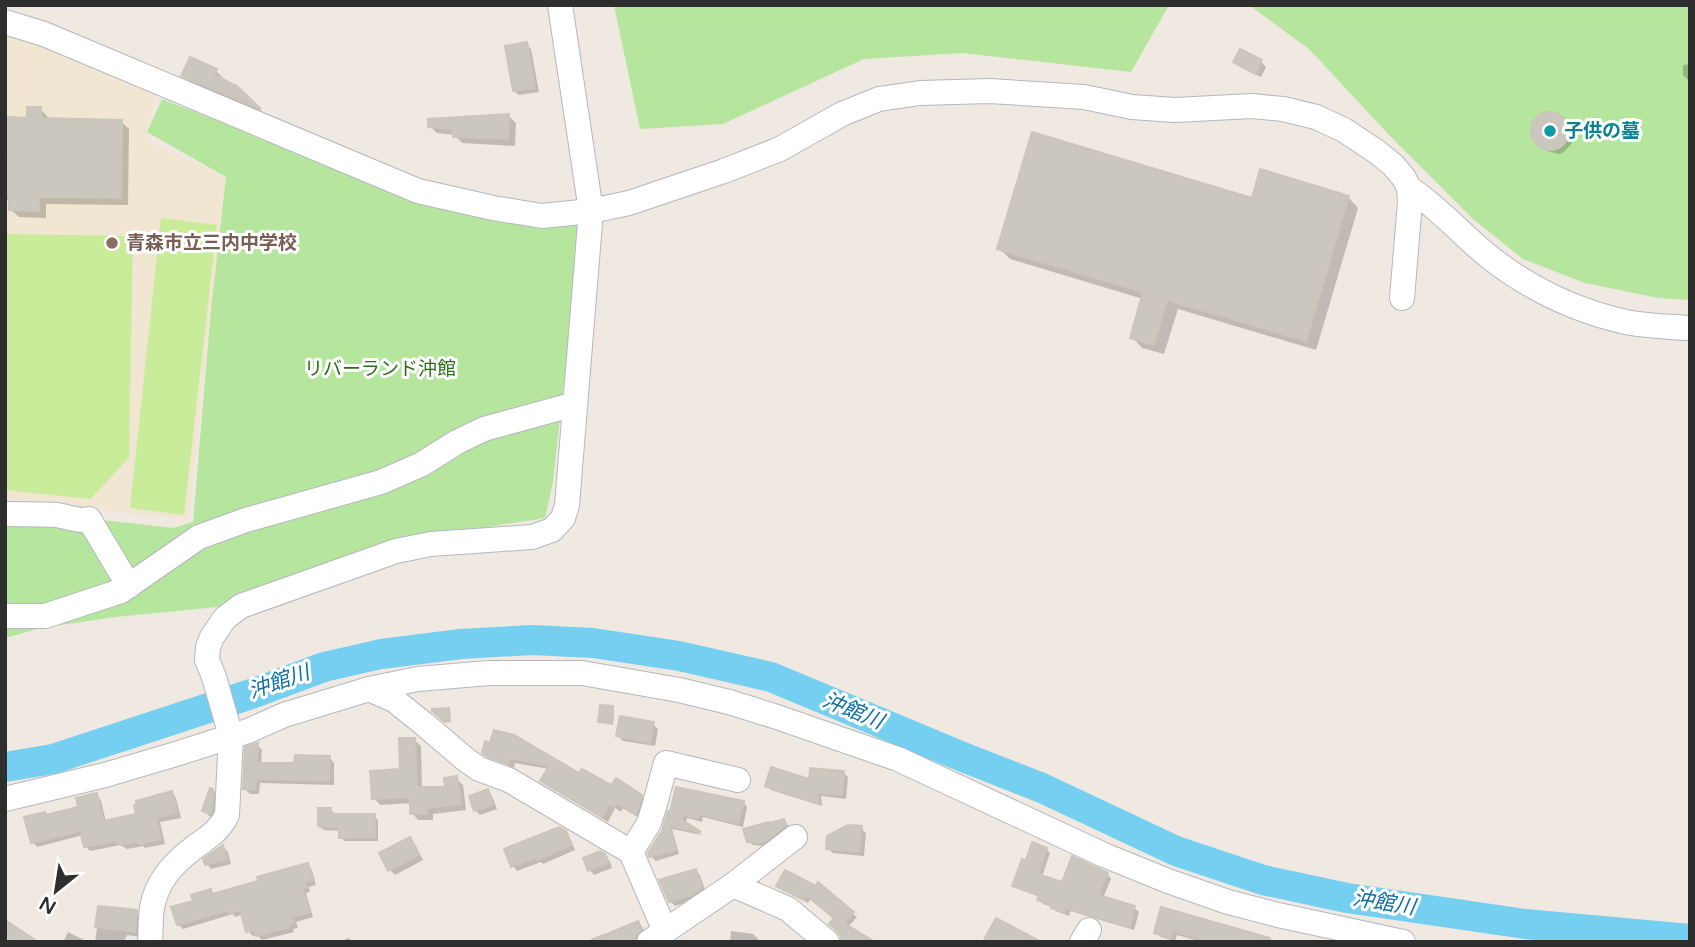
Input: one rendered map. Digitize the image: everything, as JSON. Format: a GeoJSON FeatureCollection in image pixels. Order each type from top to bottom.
{"type":"FeatureCollection","features":[{"type":"Feature","properties":{"kind":"street"},"geometry":{"type":"LineString","coordinates":[[150,942],[152,905],[161,879],[189,851],[212,835],[227,816],[230,731],[211,669],[208,647],[212,636],[225,618],[241,606],[396,551],[431,544],[532,537],[552,530],[564,518],[568,505],[591,211],[560,5]]}},
{"type":"Feature","properties":{"kind":"street"},"geometry":{"type":"LineString","coordinates":[[5,22],[44,34],[418,191],[542,216],[629,204],[780,149],[842,114],[879,99],[920,93],[978,92],[1084,97],[1132,107],[1175,110],[1252,106],[1283,109],[1316,117],[1344,131],[1377,152],[1404,178],[1409,188],[1410,202],[1402,298]]}},
{"type":"Feature","properties":{"kind":"street"},"geometry":{"type":"LineString","coordinates":[[1409,188],[1427,200],[1512,274],[1547,295],[1627,322],[1690,328]]}},
{"type":"Feature","properties":{"kind":"street"},"geometry":{"type":"LineString","coordinates":[[5,615],[45,616],[121,591],[199,537],[246,520],[381,482],[422,464],[484,429],[575,404]]}},
{"type":"Feature","properties":{"kind":"street"},"geometry":{"type":"LineString","coordinates":[[5,514],[67,516],[82,521],[89,519],[129,586]]}},
{"type":"Feature","properties":{"kind":"street"},"geometry":{"type":"LineString","coordinates":[[5,799],[105,775],[230,731],[248,732],[284,715],[369,689],[418,679],[489,673],[582,673],[680,690],[729,702],[898,759],[1104,855],[1168,881],[1228,902],[1278,915],[1403,942]]}},
{"type":"Feature","properties":{"kind":"street"},"geometry":{"type":"LineString","coordinates":[[369,689],[394,700],[479,769],[509,780],[631,852],[657,937],[733,886],[796,837]]}},
{"type":"Feature","properties":{"kind":"street"},"geometry":{"type":"LineString","coordinates":[[631,852],[652,815],[666,763],[738,780]]}},
{"type":"Feature","properties":{"kind":"street"},"geometry":{"type":"LineString","coordinates":[[733,886],[788,909],[827,942]]}},
{"type":"Feature","properties":{"kind":"shaded area","name":"青森市立三内中学校"},"geometry":{"type":"Polygon","coordinates":[[[5,36],[19,37],[46,46],[156,91],[145,141],[226,177],[188,520],[78,507],[5,505],[5,36]]]}},
{"type":"Feature","properties":{"kind":"green space"},"geometry":{"type":"Polygon","coordinates":[[[614,5],[1169,5],[1131,72],[962,53],[864,59],[723,124],[640,129],[614,5]]]}},
{"type":"Feature","properties":{"kind":"green space"},"geometry":{"type":"Polygon","coordinates":[[[1249,5],[1690,5],[1690,300],[1658,298],[1585,283],[1523,259],[1473,219],[1390,136],[1309,49],[1249,5]]]}},
{"type":"Feature","properties":{"kind":"green space","name":"リバーランド沖館"},"geometry":{"type":"Polygon","coordinates":[[[162,99],[431,204],[582,219],[553,482],[545,518],[377,544],[217,607],[116,617],[41,628],[5,638],[5,520],[67,516],[173,528],[193,522],[211,310],[226,177],[147,132],[162,99]]]}},
{"type":"Feature","properties":{"kind":"green space"},"geometry":{"type":"Polygon","coordinates":[[[161,218],[217,225],[184,515],[130,508],[161,218]]]}},
{"type":"Feature","properties":{"kind":"green space"},"geometry":{"type":"Polygon","coordinates":[[[5,234],[133,236],[129,458],[90,499],[5,490],[5,234]]]}},
{"type":"Feature","properties":{"kind":"building"},"geometry":{"type":"Polygon","coordinates":[[[527,42],[535,88],[513,91],[505,46],[527,42]]]}},
{"type":"Feature","properties":{"kind":"building"},"geometry":{"type":"Polygon","coordinates":[[[1240,49],[1262,60],[1255,74],[1233,62],[1240,49]]]}},
{"type":"Feature","properties":{"kind":"building"},"geometry":{"type":"Polygon","coordinates":[[[190,57],[217,69],[214,75],[237,86],[261,109],[181,76],[190,57]]]}},
{"type":"Feature","properties":{"kind":"building"},"geometry":{"type":"Polygon","coordinates":[[[27,107],[41,107],[41,118],[122,120],[121,198],[39,197],[39,211],[9,210],[5,151],[8,117],[27,118],[27,107]]]}},
{"type":"Feature","properties":{"kind":"building","name":"子供の墓"},"geometry":{"type":"Polygon","coordinates":[[[1550,112],[1563,118],[1569,131],[1563,144],[1550,150],[1537,144],[1531,131],[1537,118],[1550,112]]]}},
{"type":"Feature","properties":{"kind":"building"},"geometry":{"type":"Polygon","coordinates":[[[509,114],[508,139],[453,137],[453,129],[428,127],[428,119],[509,114]]]}},
{"type":"Feature","properties":{"kind":"building"},"geometry":{"type":"Polygon","coordinates":[[[1032,132],[1252,198],[1260,169],[1349,196],[1306,341],[1167,300],[1154,345],[1130,338],[1143,292],[997,249],[1032,132]]]}},
{"type":"Feature","properties":{"kind":"building"},"geometry":{"type":"Polygon","coordinates":[[[600,705],[613,706],[612,723],[598,722],[600,705]]]}},
{"type":"Feature","properties":{"kind":"building"},"geometry":{"type":"Polygon","coordinates":[[[449,708],[450,721],[445,722],[432,711],[432,709],[449,708]]]}},
{"type":"Feature","properties":{"kind":"building"},"geometry":{"type":"Polygon","coordinates":[[[620,716],[654,722],[650,743],[616,736],[620,716]]]}},
{"type":"Feature","properties":{"kind":"building"},"geometry":{"type":"Polygon","coordinates":[[[494,730],[514,735],[579,773],[582,769],[611,785],[616,778],[642,795],[636,815],[617,804],[615,807],[609,804],[602,817],[540,781],[549,766],[510,758],[508,764],[486,756],[482,753],[485,741],[490,743],[494,730]]]}},
{"type":"Feature","properties":{"kind":"building"},"geometry":{"type":"Polygon","coordinates":[[[399,738],[415,738],[417,787],[445,787],[444,778],[457,776],[461,804],[427,808],[427,814],[410,814],[410,797],[372,799],[370,771],[400,769],[399,738]]]}},
{"type":"Feature","properties":{"kind":"building"},"geometry":{"type":"Polygon","coordinates":[[[258,743],[257,763],[294,763],[295,755],[330,756],[329,781],[256,779],[255,790],[243,789],[245,747],[258,743]]]}},
{"type":"Feature","properties":{"kind":"building"},"geometry":{"type":"Polygon","coordinates":[[[771,767],[809,779],[810,768],[844,771],[842,795],[817,793],[819,804],[765,786],[771,767]]]}},
{"type":"Feature","properties":{"kind":"building"},"geometry":{"type":"Polygon","coordinates":[[[676,787],[744,801],[738,823],[699,814],[698,818],[683,815],[682,820],[700,832],[669,826],[676,850],[649,857],[648,853],[662,831],[668,811],[670,812],[676,787]]]}},
{"type":"Feature","properties":{"kind":"building"},"geometry":{"type":"Polygon","coordinates":[[[210,788],[213,789],[210,814],[202,811],[210,788]]]}},
{"type":"Feature","properties":{"kind":"building"},"geometry":{"type":"Polygon","coordinates":[[[488,789],[493,804],[474,811],[469,796],[488,789]]]}},
{"type":"Feature","properties":{"kind":"building"},"geometry":{"type":"Polygon","coordinates":[[[172,791],[177,813],[156,818],[161,839],[121,845],[115,841],[84,847],[80,831],[31,843],[24,817],[78,807],[76,798],[97,793],[103,821],[136,814],[136,801],[172,791]]]}},
{"type":"Feature","properties":{"kind":"building"},"geometry":{"type":"Polygon","coordinates":[[[318,808],[331,808],[331,814],[375,814],[375,837],[339,838],[339,828],[318,826],[318,808]]]}},
{"type":"Feature","properties":{"kind":"building"},"geometry":{"type":"Polygon","coordinates":[[[784,819],[786,825],[765,841],[747,842],[743,829],[784,819]]]}},
{"type":"Feature","properties":{"kind":"building"},"geometry":{"type":"Polygon","coordinates":[[[848,825],[862,826],[859,852],[826,849],[827,836],[848,825]]]}},
{"type":"Feature","properties":{"kind":"building"},"geometry":{"type":"Polygon","coordinates":[[[559,827],[566,831],[572,845],[537,860],[536,858],[511,867],[504,849],[559,827]]]}},
{"type":"Feature","properties":{"kind":"building"},"geometry":{"type":"Polygon","coordinates":[[[410,837],[419,855],[388,871],[379,853],[410,837]]]}},
{"type":"Feature","properties":{"kind":"building"},"geometry":{"type":"Polygon","coordinates":[[[1032,842],[1047,848],[1038,874],[1062,882],[1072,856],[1108,873],[1098,895],[1135,906],[1130,927],[1066,908],[1064,913],[1037,900],[1039,895],[1012,886],[1032,842]]]}},
{"type":"Feature","properties":{"kind":"building"},"geometry":{"type":"Polygon","coordinates":[[[223,845],[227,859],[205,865],[203,859],[223,845]]]}},
{"type":"Feature","properties":{"kind":"building"},"geometry":{"type":"Polygon","coordinates":[[[600,851],[605,854],[609,863],[588,871],[583,858],[600,851]]]}},
{"type":"Feature","properties":{"kind":"building"},"geometry":{"type":"Polygon","coordinates":[[[308,863],[313,880],[305,882],[307,887],[302,888],[310,912],[292,917],[294,923],[290,927],[256,936],[254,930],[246,932],[240,910],[229,913],[228,910],[177,925],[171,907],[193,901],[191,895],[211,889],[212,894],[258,881],[257,877],[308,863]]]}},
{"type":"Feature","properties":{"kind":"building"},"geometry":{"type":"Polygon","coordinates":[[[696,869],[702,888],[692,895],[669,902],[659,880],[696,869]]]}},
{"type":"Feature","properties":{"kind":"building"},"geometry":{"type":"Polygon","coordinates":[[[785,870],[816,886],[818,882],[854,912],[844,923],[875,942],[841,942],[841,936],[829,924],[834,918],[806,895],[804,900],[776,886],[785,870]]]}},
{"type":"Feature","properties":{"kind":"building"},"geometry":{"type":"Polygon","coordinates":[[[98,906],[137,910],[135,932],[95,927],[98,906]]]}},
{"type":"Feature","properties":{"kind":"building"},"geometry":{"type":"Polygon","coordinates":[[[1161,907],[1270,938],[1270,942],[1201,942],[1202,939],[1173,931],[1171,938],[1154,933],[1161,907]]]}},
{"type":"Feature","properties":{"kind":"building"},"geometry":{"type":"Polygon","coordinates":[[[996,918],[1041,942],[983,942],[996,918]]]}},
{"type":"Feature","properties":{"kind":"building"},"geometry":{"type":"Polygon","coordinates":[[[5,920],[38,942],[14,942],[5,936],[5,920]]]}},
{"type":"Feature","properties":{"kind":"building"},"geometry":{"type":"Polygon","coordinates":[[[638,921],[642,929],[634,942],[588,942],[638,921]]]}},
{"type":"Feature","properties":{"kind":"waterway","name":"沖館川"},"geometry":{"type":"LineString","coordinates":[[5,767],[53,759],[254,693],[324,667],[381,654],[461,644],[532,640],[593,643],[679,656],[771,677],[1042,788],[1176,851],[1263,880],[1347,898],[1525,924],[1690,939]]}},
{"type":"Feature","properties":{"kind":"place","name":"子供の墓"},"geometry":{"type":"Point","coordinates":[1550,131]}},
{"type":"Feature","properties":{"kind":"place","name":"青森市立三内中学校"},"geometry":{"type":"Point","coordinates":[112,243]}}]}
